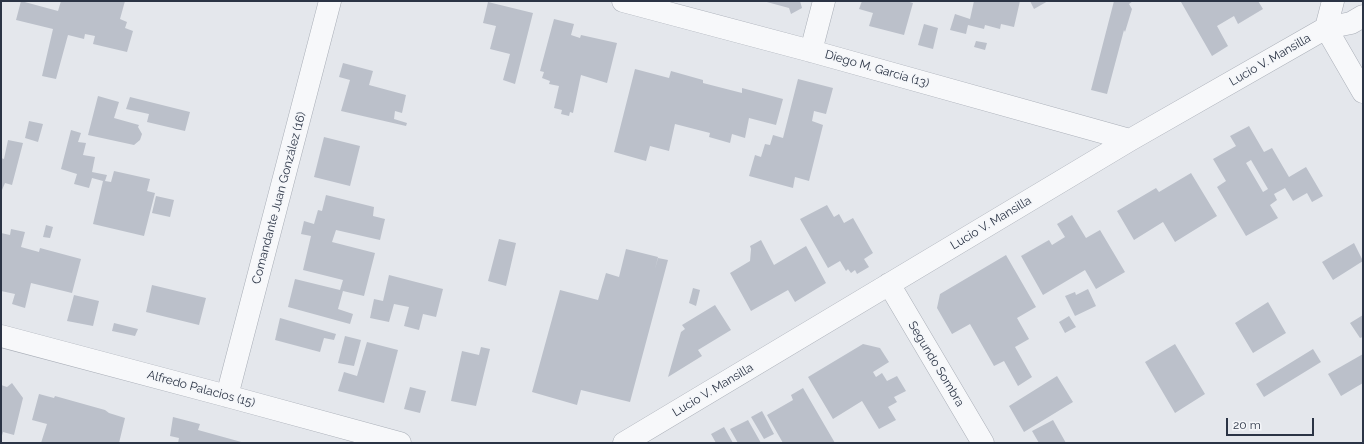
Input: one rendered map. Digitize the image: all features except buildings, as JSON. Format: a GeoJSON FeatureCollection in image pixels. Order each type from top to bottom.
{"type":"FeatureCollection","features":[{"type":"Feature","properties":{"kind":"street","name":"Comandante Juan González (16)"},"geometry":{"type":"LineString","coordinates":[[227,396],[330,1]]}},
{"type":"Feature","properties":{"kind":"street","name":"Diego M. García (13)"},"geometry":{"type":"LineString","coordinates":[[623,1],[811,51],[1130,140]]}},
{"type":"Feature","properties":{"kind":"street"},"geometry":{"type":"LineString","coordinates":[[811,51],[824,1]]}},
{"type":"Feature","properties":{"kind":"street"},"geometry":{"type":"LineString","coordinates":[[1333,1],[1326,28],[1363,92]]}},
{"type":"Feature","properties":{"kind":"street","name":"Lucio V. Mansilla"},"geometry":{"type":"LineString","coordinates":[[624,443],[1130,140],[1326,28],[1351,23],[1363,16]]}},
{"type":"Feature","properties":{"kind":"street","name":"Segundo Sombra"},"geometry":{"type":"LineString","coordinates":[[889,284],[983,443]]}},
{"type":"Feature","properties":{"kind":"street","name":"Alfredo Palacios (15)"},"geometry":{"type":"LineString","coordinates":[[1,336],[400,443]]}}]}
